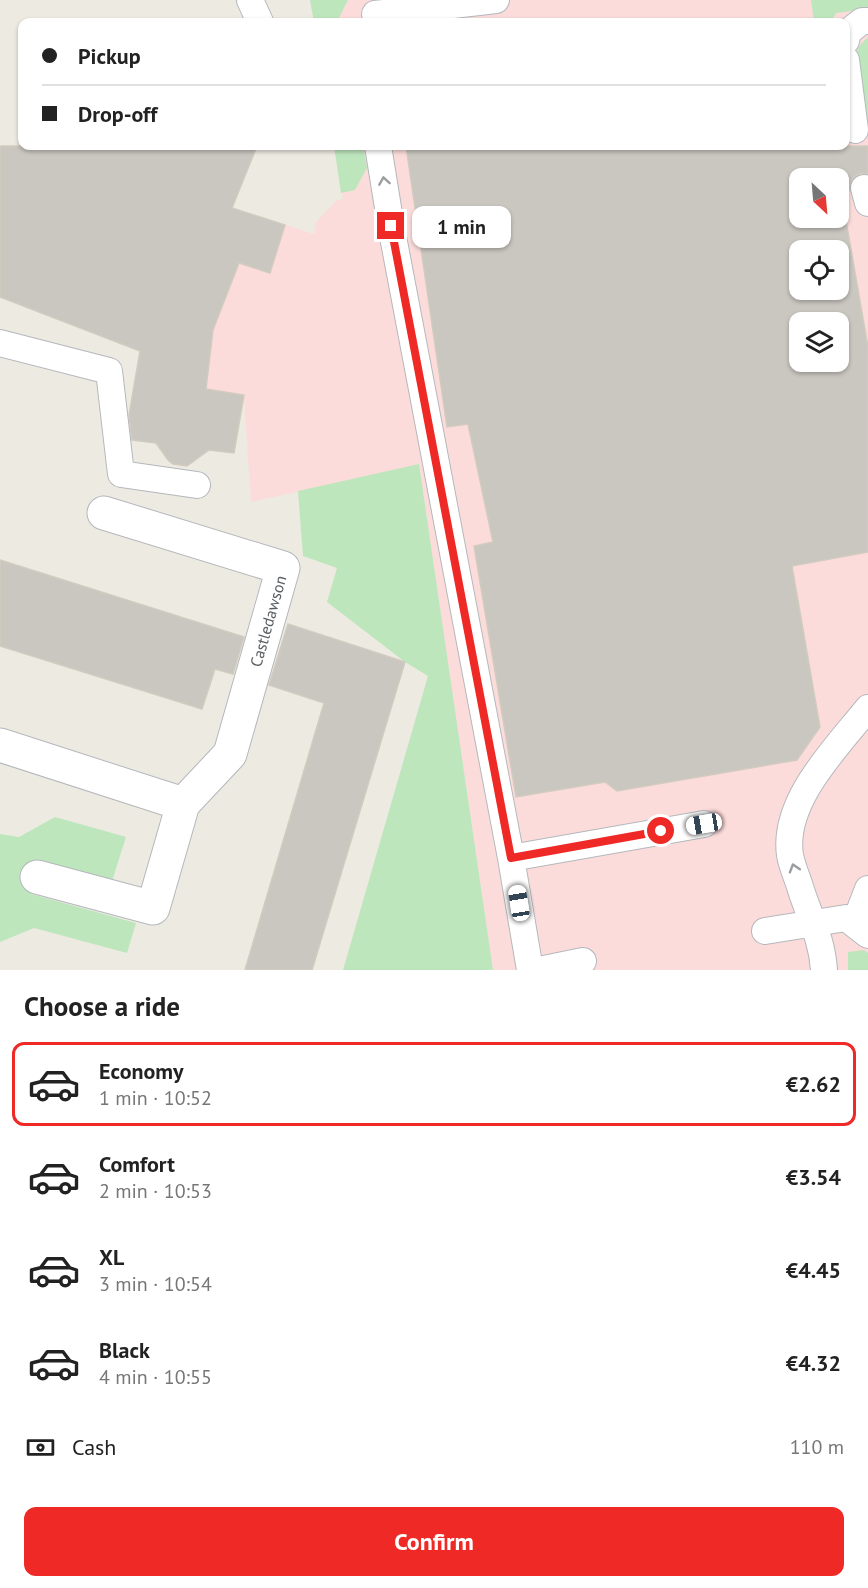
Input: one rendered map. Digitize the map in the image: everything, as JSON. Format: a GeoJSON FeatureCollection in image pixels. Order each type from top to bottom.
{"type":"FeatureCollection","features":[{"type":"Feature","properties":{"kind":"street","name":"Castledawson"},"geometry":{"type":"LineString","coordinates":[[37,877],[153,908],[183,804],[230,754],[283,568],[104,513]]}},
{"type":"Feature","properties":{"kind":"street"},"geometry":{"type":"LineString","coordinates":[[0,745],[183,804]]}},
{"type":"Feature","properties":{"kind":"lane"},"geometry":{"type":"LineString","coordinates":[[250,0],[258,18]]}},
{"type":"Feature","properties":{"kind":"lane"},"geometry":{"type":"LineString","coordinates":[[379,12],[496,0]]}},
{"type":"Feature","properties":{"kind":"lane"},"geometry":{"type":"LineString","coordinates":[[850,30],[862,21],[868,21]]}},
{"type":"Feature","properties":{"kind":"lane"},"geometry":{"type":"LineString","coordinates":[[850,91],[855,130]]}},
{"type":"Feature","properties":{"kind":"lane"},"geometry":{"type":"LineString","coordinates":[[379,150],[530,970]]}},
{"type":"Feature","properties":{"kind":"lane"},"geometry":{"type":"LineString","coordinates":[[0,344],[109,371],[121,474],[197,485]]}},
{"type":"Feature","properties":{"kind":"lane"},"geometry":{"type":"LineString","coordinates":[[824,970],[824,958],[815,923],[802,895],[790,854],[792,817],[811,780],[868,708]]}},
{"type":"Feature","properties":{"kind":"lane"},"geometry":{"type":"LineString","coordinates":[[511,858],[704,824]]}},
{"type":"Feature","properties":{"kind":"lane"},"geometry":{"type":"LineString","coordinates":[[765,931],[815,923],[860,921],[868,889]]}},
{"type":"Feature","properties":{"kind":"lane"},"geometry":{"type":"LineString","coordinates":[[539,970],[583,961]]}},
{"type":"Feature","properties":{"kind":"shaded area"},"geometry":{"type":"Polygon","coordinates":[[[310,0],[868,0],[868,970],[493,970],[419,465],[251,502],[244,396],[206,389],[213,330],[244,212],[314,234],[316,222],[336,201],[343,199],[335,150],[850,150],[850,18],[313,18],[310,0]]]}},
{"type":"Feature","properties":{"kind":"green space"},"geometry":{"type":"Polygon","coordinates":[[[310,0],[348,0],[339,18],[313,18],[310,0]]]}},
{"type":"Feature","properties":{"kind":"green space"},"geometry":{"type":"Polygon","coordinates":[[[811,0],[868,0],[868,9],[836,13],[833,18],[813,18],[811,0]]]}},
{"type":"Feature","properties":{"kind":"green space"},"geometry":{"type":"Polygon","coordinates":[[[868,37],[868,127],[863,128],[855,54],[868,37]]]}},
{"type":"Feature","properties":{"kind":"green space"},"geometry":{"type":"Polygon","coordinates":[[[335,150],[364,150],[367,168],[355,190],[341,193],[335,150]]]}},
{"type":"Feature","properties":{"kind":"green space"},"geometry":{"type":"Polygon","coordinates":[[[419,464],[493,970],[343,970],[428,676],[405,662],[327,602],[337,568],[303,556],[298,491],[419,464]]]}},
{"type":"Feature","properties":{"kind":"green space"},"geometry":{"type":"Polygon","coordinates":[[[55,817],[126,837],[112,881],[42,861],[31,894],[136,923],[127,953],[34,928],[0,942],[0,834],[19,837],[55,817]]]}},
{"type":"Feature","properties":{"kind":"green space"},"geometry":{"type":"Polygon","coordinates":[[[864,950],[868,953],[868,970],[848,970],[848,952],[864,950]]]}},
{"type":"Feature","properties":{"kind":"building"},"geometry":{"type":"Polygon","coordinates":[[[0,146],[18,146],[18,150],[255,150],[232,208],[285,225],[270,273],[239,263],[213,330],[206,389],[244,395],[234,453],[209,450],[187,466],[173,464],[156,443],[132,440],[129,415],[140,351],[0,297],[0,146]]]}},
{"type":"Feature","properties":{"kind":"building"},"geometry":{"type":"Polygon","coordinates":[[[850,146],[868,146],[868,174],[861,173],[854,177],[849,191],[849,168],[789,168],[789,228],[847,228],[868,347],[868,552],[792,566],[820,727],[797,760],[617,791],[605,782],[516,797],[474,546],[493,542],[468,424],[447,427],[407,150],[850,150],[850,146]]]}},
{"type":"Feature","properties":{"kind":"building"},"geometry":{"type":"Polygon","coordinates":[[[0,560],[244,637],[233,674],[215,669],[202,709],[0,646],[0,560]]]}},
{"type":"Feature","properties":{"kind":"building"},"geometry":{"type":"Polygon","coordinates":[[[288,624],[405,662],[312,970],[245,970],[324,703],[269,685],[288,624]]]}},
{"type":"Feature","properties":{"kind":"route"},"geometry":{"type":"LineString","coordinates":[[391,226],[511,858],[661,831]]}}]}
